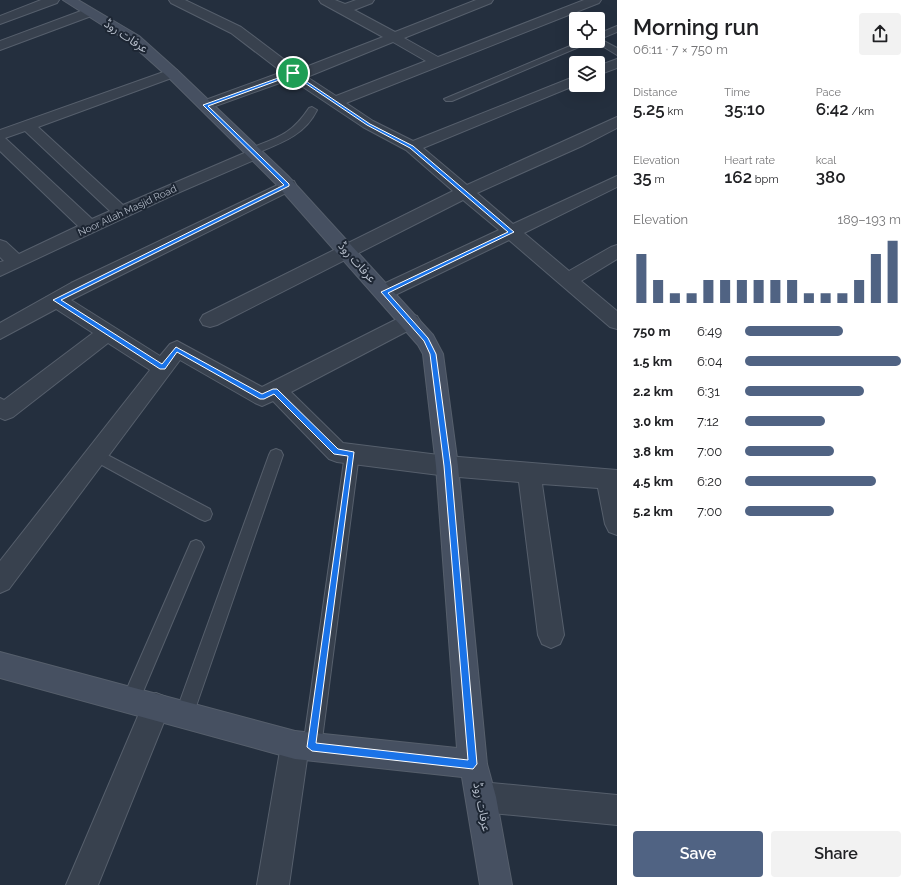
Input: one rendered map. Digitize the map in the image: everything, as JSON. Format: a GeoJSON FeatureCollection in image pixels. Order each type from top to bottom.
{"type":"FeatureCollection","features":[{"type":"Feature","properties":{"kind":"street"},"geometry":{"type":"LineString","coordinates":[[0,20],[52,0]]}},
{"type":"Feature","properties":{"kind":"street","name":"عرفات روڈ"},"geometry":{"type":"LineString","coordinates":[[69,0],[142,45],[288,185],[410,321],[426,340],[433,354],[447,466],[473,764],[481,797],[496,885]]}},
{"type":"Feature","properties":{"kind":"street"},"geometry":{"type":"LineString","coordinates":[[175,0],[236,30],[295,75],[368,124],[412,147],[617,322]]}},
{"type":"Feature","properties":{"kind":"street"},"geometry":{"type":"LineString","coordinates":[[325,0],[344,9],[436,61]]}},
{"type":"Feature","properties":{"kind":"street"},"geometry":{"type":"LineString","coordinates":[[344,9],[368,0]]}},
{"type":"Feature","properties":{"kind":"street"},"geometry":{"type":"LineString","coordinates":[[205,105],[295,75],[487,0]]}},
{"type":"Feature","properties":{"kind":"street"},"geometry":{"type":"LineString","coordinates":[[335,102],[436,61],[595,0]]}},
{"type":"Feature","properties":{"kind":"street"},"geometry":{"type":"LineString","coordinates":[[0,46],[89,12]]}},
{"type":"Feature","properties":{"kind":"street"},"geometry":{"type":"LineString","coordinates":[[605,68],[617,63]]}},
{"type":"Feature","properties":{"kind":"street"},"geometry":{"type":"LineString","coordinates":[[0,135],[172,73]]}},
{"type":"Feature","properties":{"kind":"street"},"geometry":{"type":"LineString","coordinates":[[412,147],[569,83]]}},
{"type":"Feature","properties":{"kind":"street"},"geometry":{"type":"LineString","coordinates":[[210,320],[465,192],[576,143],[617,122]]}},
{"type":"Feature","properties":{"kind":"street"},"geometry":{"type":"LineString","coordinates":[[27,125],[121,212]]}},
{"type":"Feature","properties":{"kind":"street"},"geometry":{"type":"LineString","coordinates":[[0,142],[90,227]]}},
{"type":"Feature","properties":{"kind":"street","name":"Noor Allah Masjid Road"},"geometry":{"type":"LineString","coordinates":[[0,270],[121,212],[254,152]]}},
{"type":"Feature","properties":{"kind":"street"},"geometry":{"type":"LineString","coordinates":[[384,292],[617,181]]}},
{"type":"Feature","properties":{"kind":"street"},"geometry":{"type":"LineString","coordinates":[[0,332],[56,300],[288,185]]}},
{"type":"Feature","properties":{"kind":"street"},"geometry":{"type":"LineString","coordinates":[[0,246],[16,262]]}},
{"type":"Feature","properties":{"kind":"street"},"geometry":{"type":"LineString","coordinates":[[568,280],[617,251]]}},
{"type":"Feature","properties":{"kind":"street"},"geometry":{"type":"LineString","coordinates":[[56,300],[163,368]]}},
{"type":"Feature","properties":{"kind":"street"},"geometry":{"type":"LineString","coordinates":[[0,581],[176,349],[262,397],[410,321]]}},
{"type":"Feature","properties":{"kind":"street"},"geometry":{"type":"LineString","coordinates":[[0,407],[5,411],[108,333]]}},
{"type":"Feature","properties":{"kind":"street"},"geometry":{"type":"LineString","coordinates":[[275,390],[337,452],[447,466],[612,480],[617,524]]}},
{"type":"Feature","properties":{"kind":"street"},"geometry":{"type":"LineString","coordinates":[[529,473],[551,635]]}},
{"type":"Feature","properties":{"kind":"street"},"geometry":{"type":"LineString","coordinates":[[0,665],[304,746],[473,764]]}},
{"type":"Feature","properties":{"kind":"street"},"geometry":{"type":"LineString","coordinates":[[82,885],[143,704]]}},
{"type":"Feature","properties":{"kind":"street"},"geometry":{"type":"LineString","coordinates":[[273,885],[304,746]]}},
{"type":"Feature","properties":{"kind":"street"},"geometry":{"type":"LineString","coordinates":[[481,797],[617,810]]}},
{"type":"Feature","properties":{"kind":"lane"},"geometry":{"type":"LineString","coordinates":[[605,34],[617,29]]}},
{"type":"Feature","properties":{"kind":"lane"},"geometry":{"type":"LineString","coordinates":[[605,45],[617,52]]}},
{"type":"Feature","properties":{"kind":"lane"},"geometry":{"type":"LineString","coordinates":[[449,99],[572,48]]}},
{"type":"Feature","properties":{"kind":"lane"},"geometry":{"type":"LineString","coordinates":[[254,152],[301,127],[309,119],[312,110]]}},
{"type":"Feature","properties":{"kind":"lane"},"geometry":{"type":"LineString","coordinates":[[304,746],[352,454]]}},
{"type":"Feature","properties":{"kind":"lane"},"geometry":{"type":"LineString","coordinates":[[96,455],[206,514]]}},
{"type":"Feature","properties":{"kind":"lane"},"geometry":{"type":"LineString","coordinates":[[184,715],[276,455]]}},
{"type":"Feature","properties":{"kind":"lane"},"geometry":{"type":"LineString","coordinates":[[143,704],[196,547]]}},
{"type":"Feature","properties":{"kind":"route"},"geometry":{"type":"LineString","coordinates":[[293,73],[368,124],[412,147],[512,232],[384,292],[426,340],[433,354],[447,466],[473,764],[312,747],[352,454],[337,452],[275,390],[262,397],[176,349],[163,368],[56,300],[288,185],[205,105],[293,73]]}}]}
